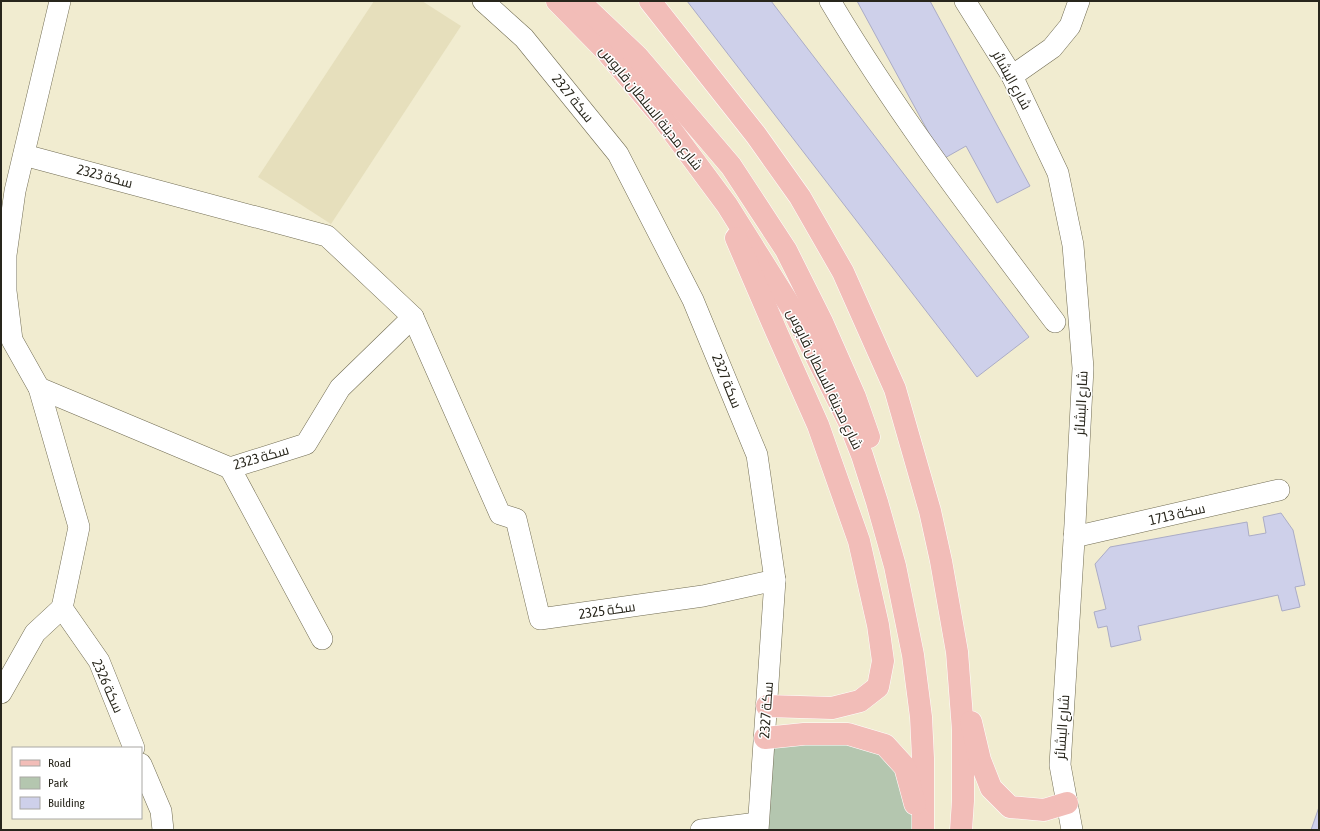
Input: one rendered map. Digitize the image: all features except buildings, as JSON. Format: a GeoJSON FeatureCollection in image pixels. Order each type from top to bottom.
{"type":"FeatureCollection","features":[{"type":"Feature","properties":{"kind":"main road","name":"شارع مدينة السلطان قابوس"},"geometry":{"type":"LineString","coordinates":[[557,1],[606,51],[661,116],[743,228],[794,312],[848,422],[866,469],[895,566],[913,655],[921,717],[923,758],[923,830]]}},
{"type":"Feature","properties":{"kind":"main road"},"geometry":{"type":"LineString","coordinates":[[579,1],[637,56],[731,166],[786,250],[822,322],[855,397],[880,470],[895,526],[895,566]]}},
{"type":"Feature","properties":{"kind":"main road"},"geometry":{"type":"LineString","coordinates":[[650,1],[756,136],[800,197],[843,272],[895,389],[930,511],[941,561],[956,645],[961,684],[963,730],[964,801],[961,830]]}},
{"type":"Feature","properties":{"kind":"main road"},"geometry":{"type":"LineString","coordinates":[[713,185],[818,425],[859,541],[878,625],[883,661],[878,687],[860,701],[832,708],[767,706]]}},
{"type":"Feature","properties":{"kind":"main road"},"geometry":{"type":"LineString","coordinates":[[961,684],[980,760],[990,788],[1010,807],[1044,810],[1067,803]]}},
{"type":"Feature","properties":{"kind":"main road"},"geometry":{"type":"LineString","coordinates":[[765,738],[804,734],[848,734],[884,745],[906,767],[914,799],[919,830]]}},
{"type":"Feature","properties":{"kind":"street"},"geometry":{"type":"LineString","coordinates":[[1,693],[36,633],[62,608],[79,527],[39,388],[12,340],[6,291],[6,255],[15,191],[60,1]]}},
{"type":"Feature","properties":{"kind":"street","name":"سكة 2327"},"geometry":{"type":"LineString","coordinates":[[483,1],[524,38],[618,154],[693,300],[757,455],[776,580],[758,826]]}},
{"type":"Feature","properties":{"kind":"street"},"geometry":{"type":"LineString","coordinates":[[830,1],[892,99],[948,179],[1056,322]]}},
{"type":"Feature","properties":{"kind":"street","name":"شارع البشائر"},"geometry":{"type":"LineString","coordinates":[[965,1],[1012,76],[1058,173],[1073,245],[1083,368],[1060,765],[1072,830]]}},
{"type":"Feature","properties":{"kind":"street"},"geometry":{"type":"LineString","coordinates":[[1012,76],[1052,48],[1070,26],[1079,1]]}},
{"type":"Feature","properties":{"kind":"street","name":"سكة 2323"},"geometry":{"type":"LineString","coordinates":[[24,155],[327,236],[413,317],[500,514],[516,519]]}},
{"type":"Feature","properties":{"kind":"street","name":"سكة 2323"},"geometry":{"type":"LineString","coordinates":[[39,388],[230,468],[306,444],[340,388],[413,317]]}},
{"type":"Feature","properties":{"kind":"street"},"geometry":{"type":"LineString","coordinates":[[230,468],[322,639]]}},
{"type":"Feature","properties":{"kind":"street","name":"سكة 1713"},"geometry":{"type":"LineString","coordinates":[[1074,537],[1279,490]]}},
{"type":"Feature","properties":{"kind":"street","name":"سكة 2325"},"geometry":{"type":"LineString","coordinates":[[516,519],[540,619],[703,596],[776,580]]}},
{"type":"Feature","properties":{"kind":"street","name":"سكة 2326"},"geometry":{"type":"LineString","coordinates":[[62,608],[98,661],[134,747]]}},
{"type":"Feature","properties":{"kind":"street"},"geometry":{"type":"LineString","coordinates":[[142,766],[160,811],[163,830]]}},
{"type":"Feature","properties":{"kind":"street"},"geometry":{"type":"LineString","coordinates":[[701,830],[758,826]]}},
{"type":"Feature","properties":{"kind":"shaded area"},"geometry":{"type":"Polygon","coordinates":[[[374,1],[422,1],[461,26],[331,224],[258,177],[374,1]]]}},
{"type":"Feature","properties":{"kind":"green space"},"geometry":{"type":"Polygon","coordinates":[[[847,736],[904,768],[916,830],[761,830],[767,740],[847,736]]]}}]}
